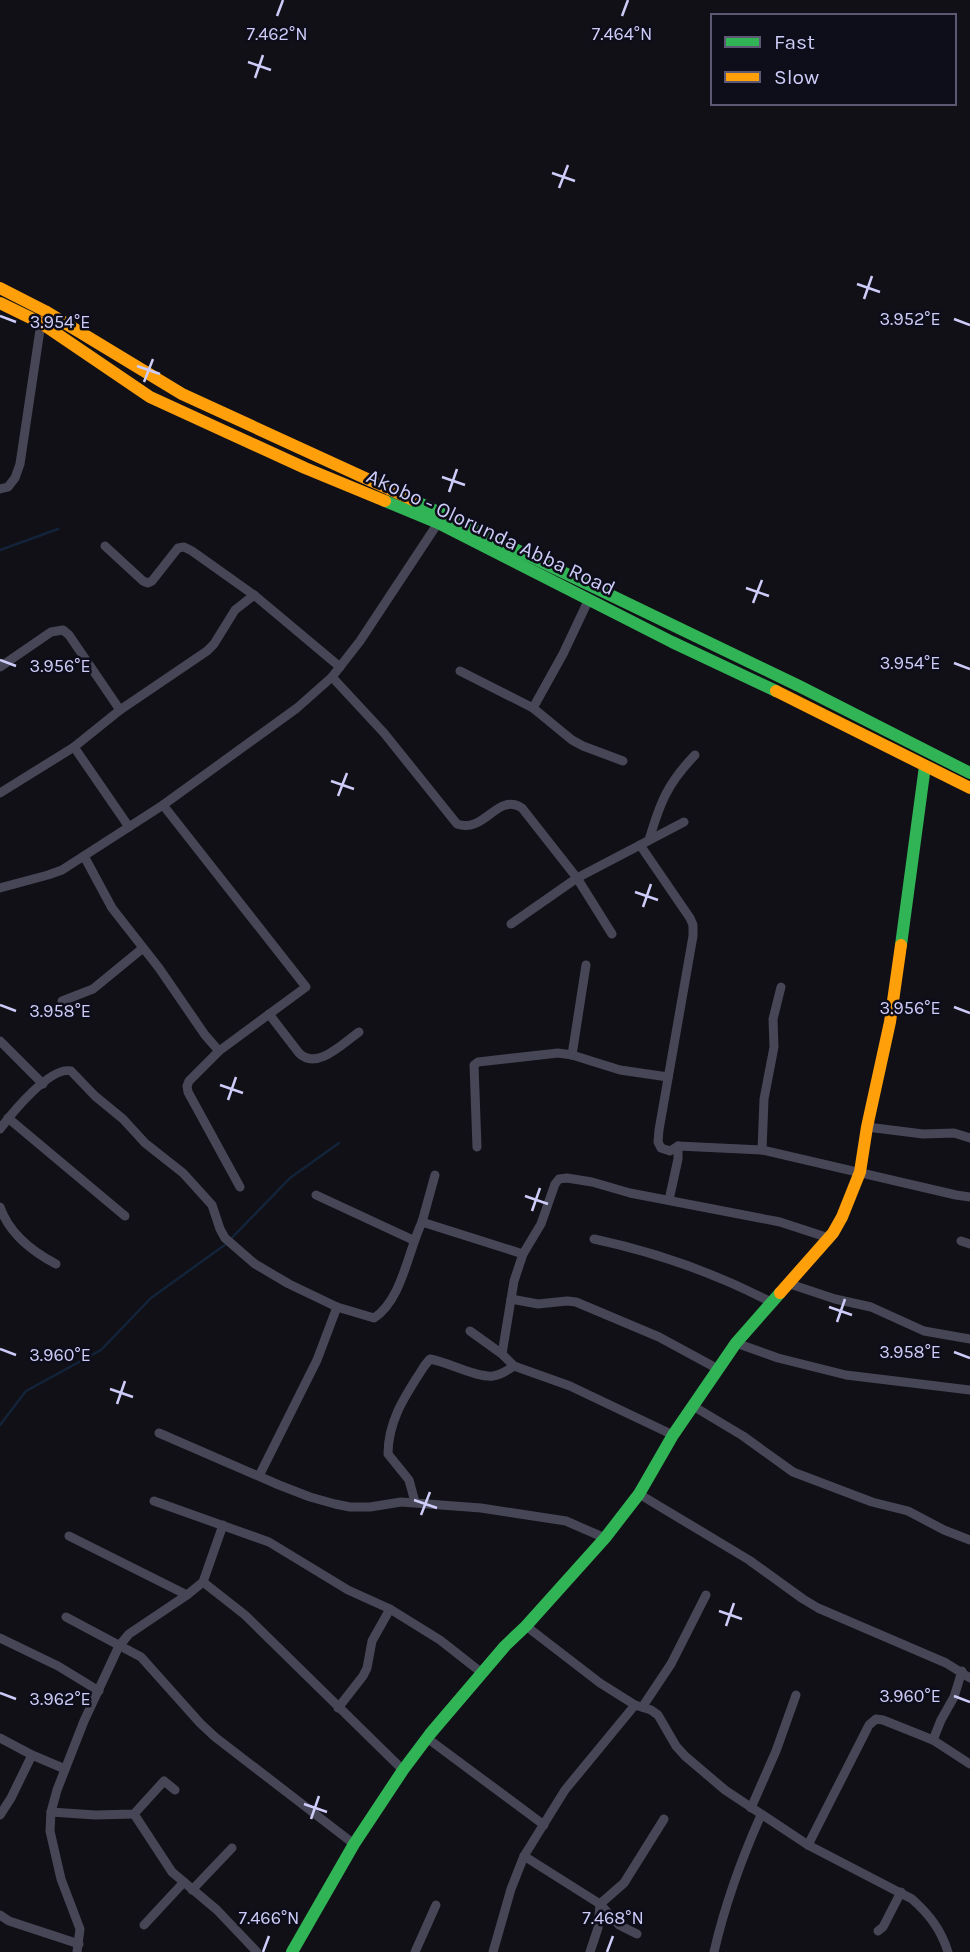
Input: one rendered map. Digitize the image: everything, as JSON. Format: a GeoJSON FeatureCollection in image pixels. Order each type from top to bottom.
{"type":"FeatureCollection","features":[{"type":"Feature","properties":{"kind":"main road","name":"Akobo - Olorunda Abba Road"},"geometry":{"type":"LineString","coordinates":[[0,288],[45,311],[161,383],[678,627],[970,773]]}},
{"type":"Feature","properties":{"kind":"main road","name":"Akobo - Olorunda Abba Road"},"geometry":{"type":"LineString","coordinates":[[0,303],[41,323],[150,397],[305,468],[438,523],[672,642],[970,788]]}},
{"type":"Feature","properties":{"kind":"main road"},"geometry":{"type":"LineString","coordinates":[[229,433],[236,419]]}},
{"type":"Feature","properties":{"kind":"main road"},"geometry":{"type":"LineString","coordinates":[[292,1952],[354,1844],[426,1738],[505,1646],[605,1538],[639,1494],[673,1435],[736,1343],[829,1238],[842,1217],[860,1172],[867,1126],[890,1022],[925,766]]}},
{"type":"Feature","properties":{"kind":"street"},"geometry":{"type":"LineString","coordinates":[[0,489],[8,487],[20,464],[41,323]]}},
{"type":"Feature","properties":{"kind":"street"},"geometry":{"type":"LineString","coordinates":[[0,888],[48,876],[84,856],[163,805],[297,708],[331,677],[360,641],[438,523]]}},
{"type":"Feature","properties":{"kind":"street"},"geometry":{"type":"LineString","coordinates":[[105,546],[148,583],[178,548],[184,547],[192,551],[254,595],[340,667]]}},
{"type":"Feature","properties":{"kind":"street"},"geometry":{"type":"LineString","coordinates":[[0,793],[75,747],[120,710],[206,651],[214,644],[235,610],[254,595]]}},
{"type":"Feature","properties":{"kind":"street"},"geometry":{"type":"LineString","coordinates":[[533,708],[589,599]]}},
{"type":"Feature","properties":{"kind":"street"},"geometry":{"type":"LineString","coordinates":[[0,667],[51,632],[63,629],[120,710]]}},
{"type":"Feature","properties":{"kind":"street"},"geometry":{"type":"LineString","coordinates":[[460,671],[533,708],[572,740],[623,761]]}},
{"type":"Feature","properties":{"kind":"street"},"geometry":{"type":"LineString","coordinates":[[331,677],[384,733],[457,824],[466,827],[473,825],[507,803],[514,803],[522,808],[577,878],[612,934]]}},
{"type":"Feature","properties":{"kind":"street"},"geometry":{"type":"LineString","coordinates":[[75,747],[129,827]]}},
{"type":"Feature","properties":{"kind":"street"},"geometry":{"type":"LineString","coordinates":[[644,842],[669,786],[678,772],[695,755]]}},
{"type":"Feature","properties":{"kind":"street"},"geometry":{"type":"LineString","coordinates":[[163,805],[306,987],[219,1051],[187,1086],[240,1187]]}},
{"type":"Feature","properties":{"kind":"street"},"geometry":{"type":"LineString","coordinates":[[511,924],[577,878],[684,822]]}},
{"type":"Feature","properties":{"kind":"street"},"geometry":{"type":"LineString","coordinates":[[644,842],[693,925],[658,1142],[661,1148],[670,1151],[678,1146],[762,1150],[970,1197]]}},
{"type":"Feature","properties":{"kind":"street"},"geometry":{"type":"LineString","coordinates":[[84,856],[112,908],[219,1051]]}},
{"type":"Feature","properties":{"kind":"street"},"geometry":{"type":"LineString","coordinates":[[62,1000],[93,989],[143,948]]}},
{"type":"Feature","properties":{"kind":"street"},"geometry":{"type":"LineString","coordinates":[[572,1055],[586,965]]}},
{"type":"Feature","properties":{"kind":"street"},"geometry":{"type":"LineString","coordinates":[[762,1150],[764,1098],[774,1047],[773,1019],[781,987]]}},
{"type":"Feature","properties":{"kind":"street"},"geometry":{"type":"LineString","coordinates":[[269,1014],[304,1059],[310,1061],[319,1060],[359,1032]]}},
{"type":"Feature","properties":{"kind":"street"},"geometry":{"type":"LineString","coordinates":[[0,1041],[43,1084]]}},
{"type":"Feature","properties":{"kind":"street"},"geometry":{"type":"LineString","coordinates":[[477,1147],[474,1066],[478,1062],[572,1055],[620,1070],[668,1077]]}},
{"type":"Feature","properties":{"kind":"street"},"geometry":{"type":"LineString","coordinates":[[0,1129],[24,1098],[63,1070],[71,1071],[145,1143],[183,1173],[212,1205],[221,1233],[235,1247],[262,1269],[337,1307],[374,1318],[383,1312],[398,1286],[413,1240],[422,1222],[435,1175]]}},
{"type":"Feature","properties":{"kind":"street"},"geometry":{"type":"LineString","coordinates":[[8,1118],[125,1216]]}},
{"type":"Feature","properties":{"kind":"street"},"geometry":{"type":"LineString","coordinates":[[867,1126],[931,1135],[954,1133],[970,1138]]}},
{"type":"Feature","properties":{"kind":"street"},"geometry":{"type":"LineString","coordinates":[[669,1200],[678,1146]]}},
{"type":"Feature","properties":{"kind":"street"},"geometry":{"type":"LineString","coordinates":[[502,1354],[514,1281],[523,1254],[541,1224],[559,1179],[592,1182],[630,1193],[780,1223],[829,1238]]}},
{"type":"Feature","properties":{"kind":"street"},"geometry":{"type":"LineString","coordinates":[[316,1195],[413,1240]]}},
{"type":"Feature","properties":{"kind":"street"},"geometry":{"type":"LineString","coordinates":[[0,1207],[9,1225],[31,1248],[56,1264]]}},
{"type":"Feature","properties":{"kind":"street"},"geometry":{"type":"LineString","coordinates":[[422,1222],[523,1254]]}},
{"type":"Feature","properties":{"kind":"street"},"geometry":{"type":"LineString","coordinates":[[594,1239],[686,1266],[773,1303]]}},
{"type":"Feature","properties":{"kind":"street"},"geometry":{"type":"LineString","coordinates":[[790,1284],[835,1299],[871,1307],[924,1331],[970,1339]]}},
{"type":"Feature","properties":{"kind":"street"},"geometry":{"type":"LineString","coordinates":[[511,1300],[538,1304],[576,1302],[659,1336],[718,1369]]}},
{"type":"Feature","properties":{"kind":"street"},"geometry":{"type":"LineString","coordinates":[[259,1476],[317,1360],[337,1307]]}},
{"type":"Feature","properties":{"kind":"street"},"geometry":{"type":"LineString","coordinates":[[470,1331],[514,1366],[570,1386],[673,1435]]}},
{"type":"Feature","properties":{"kind":"street"},"geometry":{"type":"LineString","coordinates":[[736,1343],[778,1358],[846,1375],[970,1390]]}},
{"type":"Feature","properties":{"kind":"street"},"geometry":{"type":"LineString","coordinates":[[415,1503],[406,1474],[388,1454],[388,1437],[399,1405],[425,1365],[430,1359],[486,1376],[495,1376],[514,1366]]}},
{"type":"Feature","properties":{"kind":"street"},"geometry":{"type":"LineString","coordinates":[[693,1406],[743,1436],[793,1472],[872,1502],[919,1515],[944,1530],[970,1540]]}},
{"type":"Feature","properties":{"kind":"street"},"geometry":{"type":"LineString","coordinates":[[159,1433],[310,1497],[350,1507],[401,1502],[481,1508],[566,1521],[605,1538]]}},
{"type":"Feature","properties":{"kind":"street"},"geometry":{"type":"LineString","coordinates":[[639,1494],[749,1560],[818,1608],[966,1674],[940,1720],[933,1740]]}},
{"type":"Feature","properties":{"kind":"street"},"geometry":{"type":"LineString","coordinates":[[154,1501],[269,1542],[348,1590],[390,1609],[440,1640],[482,1673]]}},
{"type":"Feature","properties":{"kind":"street"},"geometry":{"type":"LineString","coordinates":[[0,1914],[9,1921],[78,1948],[80,1929],[61,1880],[50,1831],[51,1812],[65,1769],[119,1646],[130,1634],[203,1582],[223,1525]]}},
{"type":"Feature","properties":{"kind":"street"},"geometry":{"type":"LineString","coordinates":[[69,1536],[187,1595]]}},
{"type":"Feature","properties":{"kind":"street"},"geometry":{"type":"LineString","coordinates":[[203,1582],[246,1615],[403,1770]]}},
{"type":"Feature","properties":{"kind":"street"},"geometry":{"type":"LineString","coordinates":[[492,1952],[524,1856],[565,1790],[639,1706],[671,1664],[706,1595]]}},
{"type":"Feature","properties":{"kind":"street"},"geometry":{"type":"LineString","coordinates":[[338,1708],[363,1676],[372,1642],[390,1609]]}},
{"type":"Feature","properties":{"kind":"street"},"geometry":{"type":"LineString","coordinates":[[65,1617],[141,1657],[215,1737],[354,1844]]}},
{"type":"Feature","properties":{"kind":"street"},"geometry":{"type":"LineString","coordinates":[[526,1626],[600,1683],[658,1714],[676,1746],[685,1756],[751,1808],[808,1845],[912,1899],[926,1911],[943,1937],[948,1952]]}},
{"type":"Feature","properties":{"kind":"street"},"geometry":{"type":"LineString","coordinates":[[0,1638],[58,1666],[99,1691]]}},
{"type":"Feature","properties":{"kind":"street"},"geometry":{"type":"LineString","coordinates":[[751,1808],[776,1751],[796,1695]]}},
{"type":"Feature","properties":{"kind":"street"},"geometry":{"type":"LineString","coordinates":[[808,1845],[869,1726],[876,1719],[933,1740],[970,1764]]}},
{"type":"Feature","properties":{"kind":"street"},"geometry":{"type":"LineString","coordinates":[[0,1738],[65,1769]]}},
{"type":"Feature","properties":{"kind":"street"},"geometry":{"type":"LineString","coordinates":[[426,1738],[544,1825]]}},
{"type":"Feature","properties":{"kind":"street"},"geometry":{"type":"LineString","coordinates":[[0,1815],[32,1755]]}},
{"type":"Feature","properties":{"kind":"street"},"geometry":{"type":"LineString","coordinates":[[51,1812],[134,1814],[164,1781],[175,1790]]}},
{"type":"Feature","properties":{"kind":"street"},"geometry":{"type":"LineString","coordinates":[[134,1814],[152,1838],[164,1863],[217,1910],[257,1952]]}},
{"type":"Feature","properties":{"kind":"street"},"geometry":{"type":"LineString","coordinates":[[714,1952],[741,1858],[761,1815]]}},
{"type":"Feature","properties":{"kind":"street"},"geometry":{"type":"LineString","coordinates":[[590,1952],[598,1928],[600,1904],[624,1883],[664,1819]]}},
{"type":"Feature","properties":{"kind":"street"},"geometry":{"type":"LineString","coordinates":[[192,1889],[232,1848]]}},
{"type":"Feature","properties":{"kind":"street"},"geometry":{"type":"LineString","coordinates":[[524,1856],[600,1904],[619,1925],[637,1934]]}},
{"type":"Feature","properties":{"kind":"street"},"geometry":{"type":"LineString","coordinates":[[144,1925],[184,1882]]}},
{"type":"Feature","properties":{"kind":"street"},"geometry":{"type":"LineString","coordinates":[[878,1931],[883,1927],[901,1892]]}},
{"type":"Feature","properties":{"kind":"street"},"geometry":{"type":"LineString","coordinates":[[415,1952],[436,1905]]}},
{"type":"Feature","properties":{"kind":"waterway"},"geometry":{"type":"LineString","coordinates":[[0,550],[58,529]]}},
{"type":"Feature","properties":{"kind":"waterway"},"geometry":{"type":"LineString","coordinates":[[0,1425],[26,1391],[101,1350],[151,1298],[226,1244],[290,1178],[339,1143]]}},
{"type":"Feature","properties":{"kind":"traffic: fast"},"geometry":{"type":"LineString","coordinates":[[413,500],[799,686],[970,773]]}},
{"type":"Feature","properties":{"kind":"traffic: fast"},"geometry":{"type":"LineString","coordinates":[[385,501],[438,523],[672,642],[776,691]]}},
{"type":"Feature","properties":{"kind":"traffic: fast"},"geometry":{"type":"LineString","coordinates":[[901,945],[925,766]]}},
{"type":"Feature","properties":{"kind":"traffic: fast"},"geometry":{"type":"LineString","coordinates":[[292,1952],[354,1844],[403,1770],[505,1646],[605,1538],[639,1494],[673,1435],[736,1343],[780,1293]]}},
{"type":"Feature","properties":{"kind":"traffic: slow"},"geometry":{"type":"LineString","coordinates":[[0,288],[45,311],[182,394],[413,500]]}},
{"type":"Feature","properties":{"kind":"traffic: slow"},"geometry":{"type":"LineString","coordinates":[[0,303],[41,323],[150,397],[305,468],[385,501]]}},
{"type":"Feature","properties":{"kind":"traffic: slow"},"geometry":{"type":"LineString","coordinates":[[776,691],[970,788]]}},
{"type":"Feature","properties":{"kind":"traffic: slow"},"geometry":{"type":"LineString","coordinates":[[780,1293],[833,1233],[860,1172],[890,1022],[901,945]]}}]}
